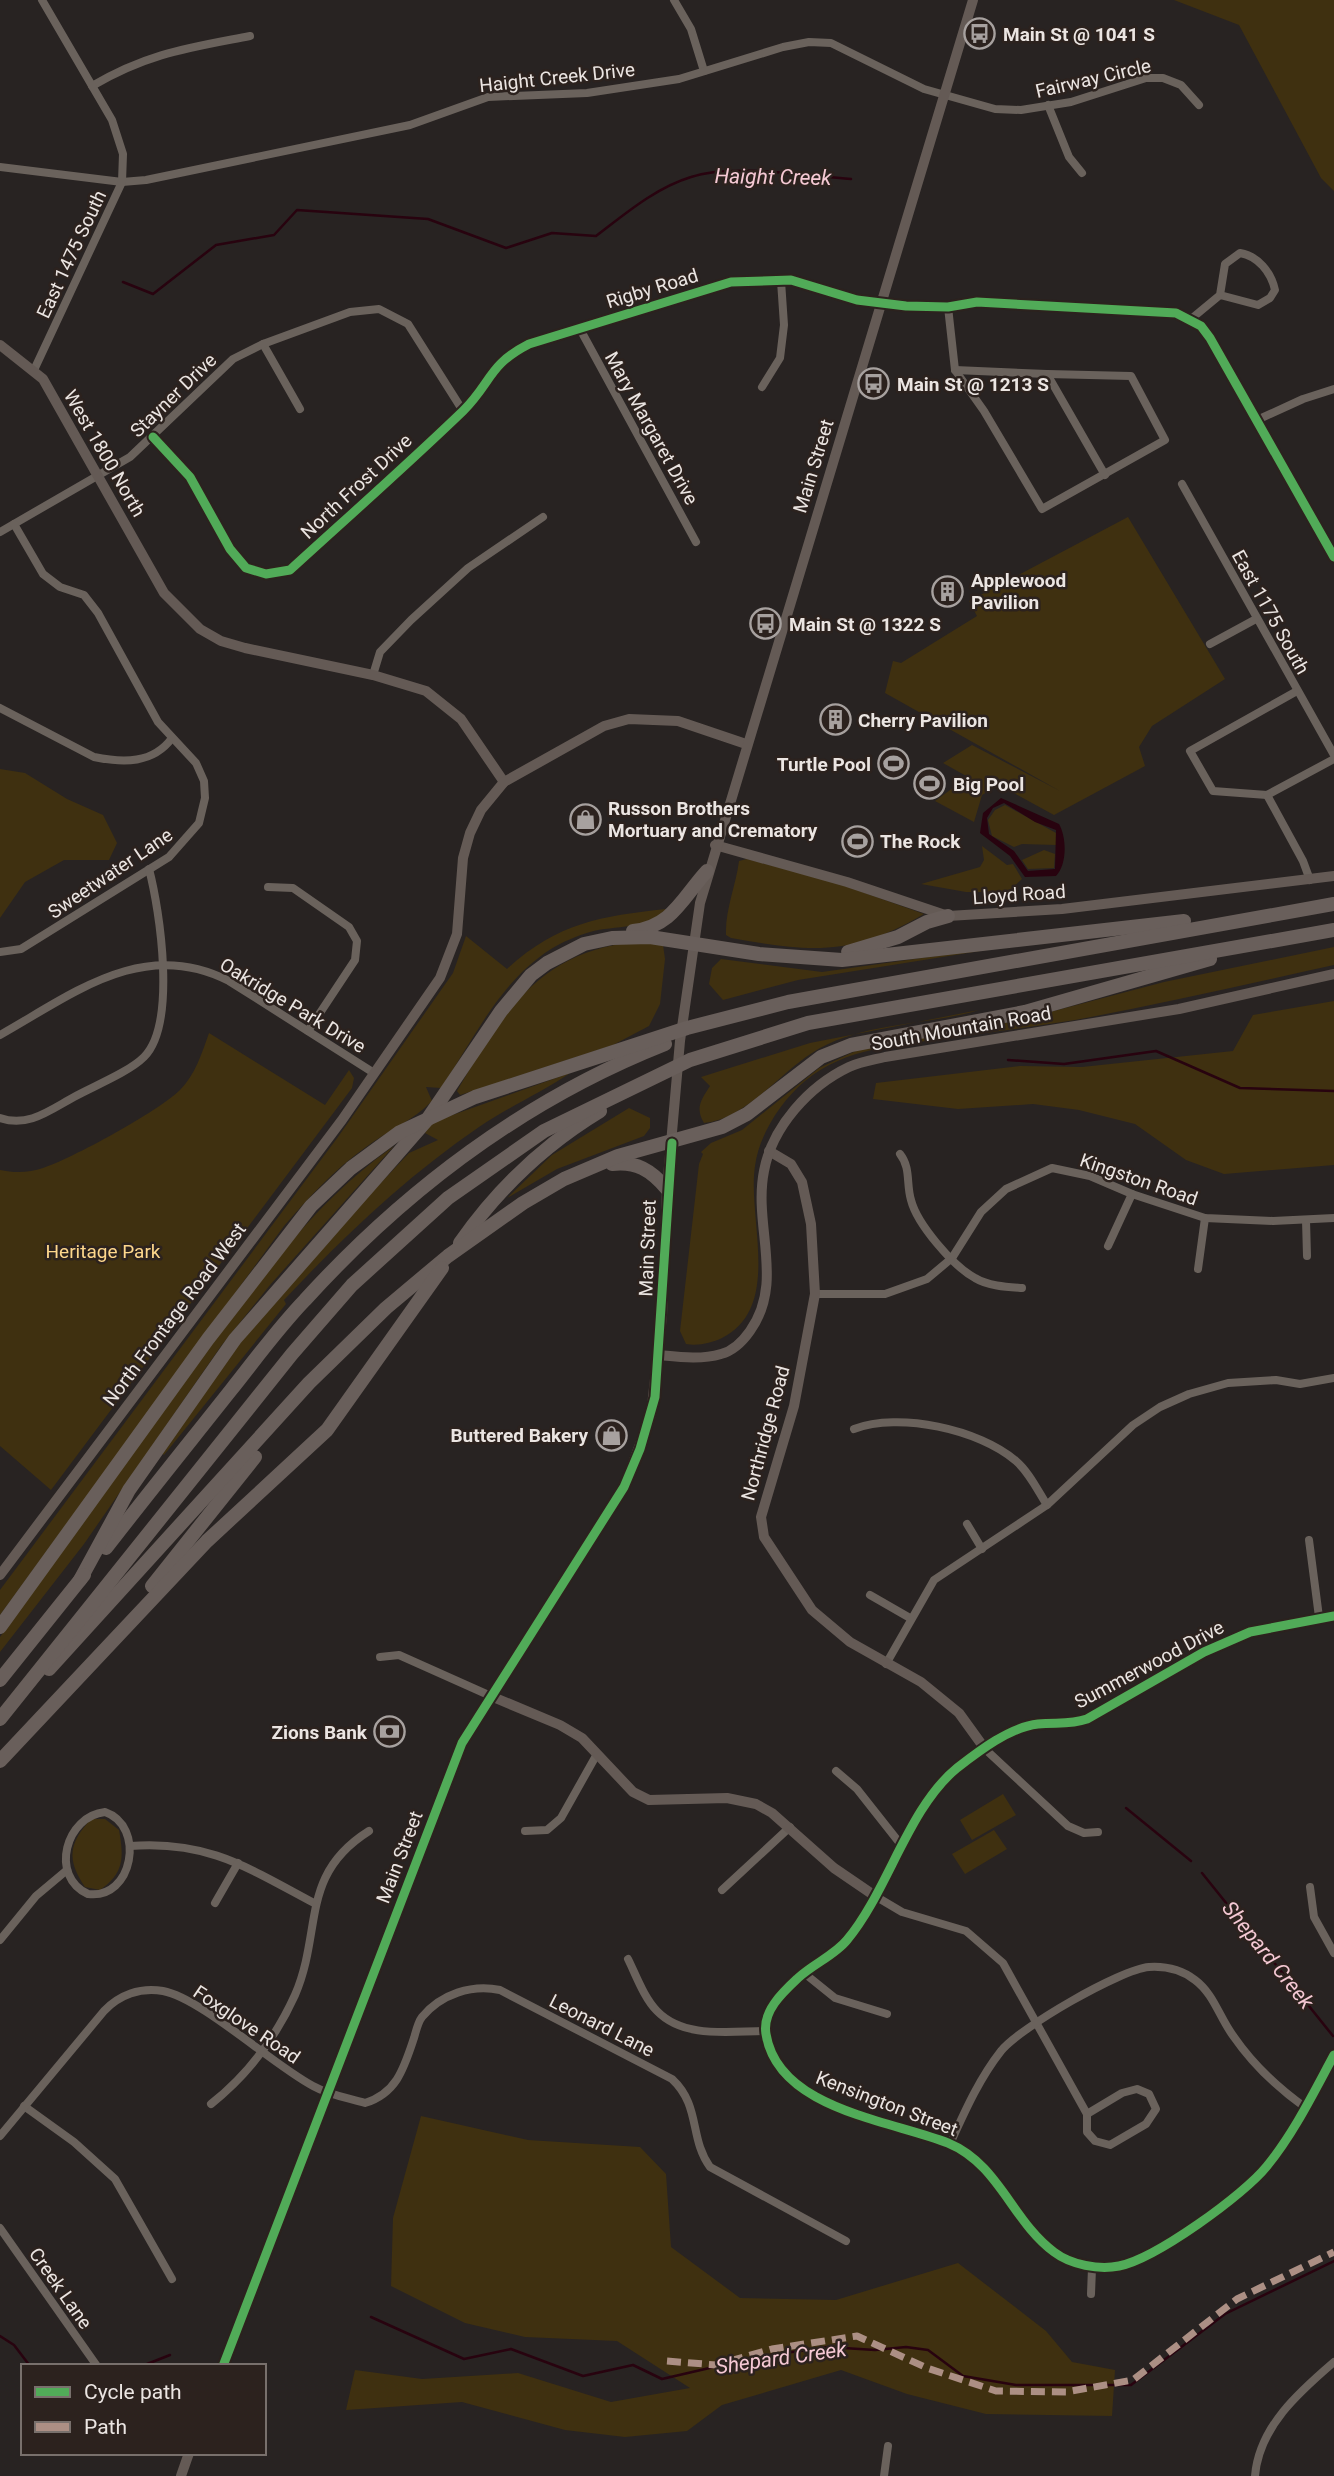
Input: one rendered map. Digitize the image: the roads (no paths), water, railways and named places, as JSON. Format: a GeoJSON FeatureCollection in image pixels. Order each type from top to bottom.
{"type":"FeatureCollection","features":[{"type":"Feature","properties":{"kind":"highway"},"geometry":{"type":"LineString","coordinates":[[80,1580],[129,1490],[235,1339],[427,1120],[501,1011],[531,975],[564,953],[624,932],[648,929],[665,921],[708,871]]}},
{"type":"Feature","properties":{"kind":"highway"},"geometry":{"type":"LineString","coordinates":[[0,1627],[267,1262],[311,1206],[351,1168],[400,1132],[475,1097],[687,1028],[826,993],[1334,904]]}},
{"type":"Feature","properties":{"kind":"highway"},"geometry":{"type":"LineString","coordinates":[[612,938],[650,937],[800,958],[842,960],[1304,909]]}},
{"type":"Feature","properties":{"kind":"highway"},"geometry":{"type":"LineString","coordinates":[[830,958],[898,937],[927,922],[948,916]]}},
{"type":"Feature","properties":{"kind":"highway"},"geometry":{"type":"LineString","coordinates":[[0,1719],[321,1320],[390,1248],[448,1198],[544,1131],[690,1060],[843,1016],[1334,930]]}},
{"type":"Feature","properties":{"kind":"highway"},"geometry":{"type":"LineString","coordinates":[[15,1700],[63,1656],[322,1372],[386,1308],[447,1256],[523,1203],[618,1156],[722,1127],[747,1114],[813,1063],[851,1045],[1025,1012],[1210,959],[1334,930]]}},
{"type":"Feature","properties":{"kind":"highway"},"geometry":{"type":"LineString","coordinates":[[0,1680],[303,1302],[406,1200],[474,1149],[553,1098],[653,1049],[737,1016]]}},
{"type":"Feature","properties":{"kind":"highway"},"geometry":{"type":"LineString","coordinates":[[0,1761],[207,1541],[327,1430],[468,1231],[503,1188],[553,1144],[590,1117],[726,1049]]}},
{"type":"Feature","properties":{"kind":"highway"},"geometry":{"type":"LineString","coordinates":[[593,1167],[627,1162],[643,1167],[667,1188]]}},
{"type":"Feature","properties":{"kind":"highway"},"geometry":{"type":"LineString","coordinates":[[119,1633],[140,1601],[322,1372]]}},
{"type":"Feature","properties":{"kind":"street","name":"East 1475 South"},"geometry":{"type":"LineString","coordinates":[[34,370],[122,182],[122,154],[112,120],[42,0]]}},
{"type":"Feature","properties":{"kind":"street"},"geometry":{"type":"LineString","coordinates":[[674,0],[691,29],[704,71]]}},
{"type":"Feature","properties":{"kind":"street","name":"Main Street"},"geometry":{"type":"LineString","coordinates":[[224,2364],[462,1742],[624,1487],[652,1415],[667,1188],[692,944],[708,871],[973,0]]}},
{"type":"Feature","properties":{"kind":"street"},"geometry":{"type":"LineString","coordinates":[[92,86],[158,54],[250,36]]}},
{"type":"Feature","properties":{"kind":"street","name":"Haight Creek Drive"},"geometry":{"type":"LineString","coordinates":[[0,167],[122,182],[151,179],[401,127],[488,97],[587,93],[679,79],[783,47],[831,43],[883,70],[943,95]]}},
{"type":"Feature","properties":{"kind":"street","name":"Fairway Circle"},"geometry":{"type":"LineString","coordinates":[[943,95],[995,109],[1021,110],[1071,102],[1146,78],[1163,78],[1181,85],[1199,104]]}},
{"type":"Feature","properties":{"kind":"street"},"geometry":{"type":"LineString","coordinates":[[1048,105],[1069,157],[1082,173]]}},
{"type":"Feature","properties":{"kind":"street"},"geometry":{"type":"LineString","coordinates":[[1220,295],[1258,304],[1270,298],[1275,290],[1267,270],[1247,254],[1240,253],[1225,264],[1220,295],[1191,319],[1210,338],[1334,557]]}},
{"type":"Feature","properties":{"kind":"street"},"geometry":{"type":"LineString","coordinates":[[762,387],[779,358],[784,325],[781,281]]}},
{"type":"Feature","properties":{"kind":"street","name":"Rigby Road"},"geometry":{"type":"LineString","coordinates":[[463,411],[496,366],[508,355],[529,344],[731,282],[802,283],[881,304],[948,307],[977,302],[1068,305],[1176,313],[1191,319]]}},
{"type":"Feature","properties":{"kind":"street"},"geometry":{"type":"LineString","coordinates":[[948,307],[955,370],[984,411],[1042,509],[1165,440],[1131,376],[955,370]]}},
{"type":"Feature","properties":{"kind":"street","name":"Stayner Drive"},"geometry":{"type":"LineString","coordinates":[[0,532],[130,457],[233,359],[263,344],[349,312],[379,309],[408,324],[463,411]]}},
{"type":"Feature","properties":{"kind":"street","name":"Mary Margaret Drive"},"geometry":{"type":"LineString","coordinates":[[580,329],[696,542]]}},
{"type":"Feature","properties":{"kind":"street"},"geometry":{"type":"LineString","coordinates":[[263,344],[300,409]]}},
{"type":"Feature","properties":{"kind":"street","name":"West 1800 North"},"geometry":{"type":"LineString","coordinates":[[0,345],[43,379],[164,593],[200,629],[221,641],[373,675],[426,691],[461,719],[504,782]]}},
{"type":"Feature","properties":{"kind":"street"},"geometry":{"type":"LineString","coordinates":[[1047,374],[1105,475]]}},
{"type":"Feature","properties":{"kind":"street"},"geometry":{"type":"LineString","coordinates":[[1257,420],[1303,399],[1334,389]]}},
{"type":"Feature","properties":{"kind":"street","name":"North Frost Drive"},"geometry":{"type":"LineString","coordinates":[[153,437],[190,477],[246,568],[266,574],[290,570],[463,411]]}},
{"type":"Feature","properties":{"kind":"street","name":"East 1175 South"},"geometry":{"type":"LineString","coordinates":[[1182,484],[1334,757]]}},
{"type":"Feature","properties":{"kind":"street"},"geometry":{"type":"LineString","coordinates":[[373,675],[380,652],[411,620],[468,568],[543,517]]}},
{"type":"Feature","properties":{"kind":"street","name":"Sweetwater Lane"},"geometry":{"type":"LineString","coordinates":[[0,951],[21,949],[169,857],[188,839],[203,812],[204,781],[189,753],[158,722],[98,613],[84,595],[60,587],[43,573],[14,524]]}},
{"type":"Feature","properties":{"kind":"street"},"geometry":{"type":"LineString","coordinates":[[1210,644],[1256,619]]}},
{"type":"Feature","properties":{"kind":"street"},"geometry":{"type":"LineString","coordinates":[[1297,691],[1190,751],[1213,791],[1267,795],[1334,757]]}},
{"type":"Feature","properties":{"kind":"street"},"geometry":{"type":"LineString","coordinates":[[0,708],[94,757],[110,761],[142,759],[157,753],[172,738]]}},
{"type":"Feature","properties":{"kind":"street"},"geometry":{"type":"LineString","coordinates":[[504,782],[604,726],[629,719],[678,721],[746,744]]}},
{"type":"Feature","properties":{"kind":"street","name":"North Frontage Road West"},"geometry":{"type":"LineString","coordinates":[[0,1575],[374,1073],[440,978],[457,934],[463,858],[470,833],[481,810],[504,782]]}},
{"type":"Feature","properties":{"kind":"street"},"geometry":{"type":"LineString","coordinates":[[1267,795],[1303,861],[1310,880]]}},
{"type":"Feature","properties":{"kind":"street","name":"Lloyd Road"},"geometry":{"type":"LineString","coordinates":[[715,845],[847,882],[948,916],[1062,909],[1334,876]]}},
{"type":"Feature","properties":{"kind":"street"},"geometry":{"type":"LineString","coordinates":[[0,1118],[14,1123],[36,1118],[143,1058],[157,1041],[162,1018],[159,914],[149,869]]}},
{"type":"Feature","properties":{"kind":"street"},"geometry":{"type":"LineString","coordinates":[[268,887],[293,888],[349,927],[357,941],[355,960],[308,1031]]}},
{"type":"Feature","properties":{"kind":"street","name":"Oakridge Park Drive"},"geometry":{"type":"LineString","coordinates":[[0,1035],[100,978],[122,970],[161,964],[209,971],[374,1073]]}},
{"type":"Feature","properties":{"kind":"street","name":"South Mountain Road"},"geometry":{"type":"LineString","coordinates":[[658,1355],[702,1358],[724,1353],[743,1340],[759,1319],[768,1292],[761,1205],[763,1172],[769,1151],[795,1109],[818,1086],[850,1066],[885,1057],[1179,1009],[1334,974]]}},
{"type":"Feature","properties":{"kind":"street","name":"Northridge Road"},"geometry":{"type":"LineString","coordinates":[[769,1151],[792,1164],[802,1182],[811,1223],[815,1294],[794,1406],[761,1517],[764,1538],[811,1610],[850,1642],[921,1682],[959,1713],[985,1749],[1068,1826],[1084,1833],[1098,1832]]}},
{"type":"Feature","properties":{"kind":"street"},"geometry":{"type":"LineString","coordinates":[[900,1154],[907,1163],[910,1199],[919,1220],[952,1258],[975,1279],[1022,1288]]}},
{"type":"Feature","properties":{"kind":"street","name":"Kingston Road"},"geometry":{"type":"LineString","coordinates":[[815,1294],[885,1294],[927,1279],[952,1258],[981,1212],[1006,1189],[1052,1168],[1090,1176],[1132,1194],[1205,1218],[1334,1218]]}},
{"type":"Feature","properties":{"kind":"street"},"geometry":{"type":"LineString","coordinates":[[1108,1246],[1132,1194]]}},
{"type":"Feature","properties":{"kind":"street"},"geometry":{"type":"LineString","coordinates":[[1198,1269],[1205,1218]]}},
{"type":"Feature","properties":{"kind":"street"},"geometry":{"type":"LineString","coordinates":[[1306,1220],[1307,1256]]}},
{"type":"Feature","properties":{"kind":"street"},"geometry":{"type":"LineString","coordinates":[[886,1664],[934,1580],[1048,1505],[1133,1425],[1189,1394],[1228,1383],[1276,1380],[1300,1384],[1334,1378]]}},
{"type":"Feature","properties":{"kind":"street"},"geometry":{"type":"LineString","coordinates":[[854,1429],[872,1422],[946,1427],[995,1446],[1018,1463],[1048,1505]]}},
{"type":"Feature","properties":{"kind":"street"},"geometry":{"type":"LineString","coordinates":[[967,1524],[982,1549]]}},
{"type":"Feature","properties":{"kind":"street"},"geometry":{"type":"LineString","coordinates":[[1309,1540],[1319,1617]]}},
{"type":"Feature","properties":{"kind":"street"},"geometry":{"type":"LineString","coordinates":[[870,1595],[910,1618]]}},
{"type":"Feature","properties":{"kind":"street","name":"Summerwood Drive"},"geometry":{"type":"LineString","coordinates":[[985,1749],[1018,1730],[1037,1724],[1070,1725],[1087,1719],[1204,1653],[1250,1632],[1334,1616]]}},
{"type":"Feature","properties":{"kind":"street"},"geometry":{"type":"LineString","coordinates":[[380,1657],[399,1655],[560,1725],[582,1738],[633,1792],[649,1800],[739,1800],[764,1808],[790,1827],[834,1868],[874,1896],[902,1912],[966,1931],[1003,1963],[1087,2115],[1087,2132],[1095,2141],[1110,2145],[1146,2124],[1156,2109],[1149,2094],[1137,2089],[1122,2093],[1087,2115]]}},
{"type":"Feature","properties":{"kind":"street"},"geometry":{"type":"LineString","coordinates":[[628,1959],[656,2010],[676,2025],[696,2031],[765,2031],[775,1999],[847,1941],[933,1793],[955,1770],[985,1749]]}},
{"type":"Feature","properties":{"kind":"street"},"geometry":{"type":"LineString","coordinates":[[525,1830],[547,1830],[561,1818],[597,1754]]}},
{"type":"Feature","properties":{"kind":"street"},"geometry":{"type":"LineString","coordinates":[[836,1771],[857,1789],[902,1846]]}},
{"type":"Feature","properties":{"kind":"street"},"geometry":{"type":"LineString","coordinates":[[105,1812],[112,1814],[123,1827],[130,1846],[125,1873],[116,1886],[96,1895],[81,1891],[67,1870],[69,1841],[77,1825],[89,1815],[105,1812]]}},
{"type":"Feature","properties":{"kind":"street"},"geometry":{"type":"LineString","coordinates":[[722,1890],[790,1827]]}},
{"type":"Feature","properties":{"kind":"street"},"geometry":{"type":"LineString","coordinates":[[211,2104],[242,2080],[262,2053],[296,1994],[309,1942],[314,1903],[340,1852],[369,1831]]}},
{"type":"Feature","properties":{"kind":"street"},"geometry":{"type":"LineString","coordinates":[[130,1846],[160,1844],[189,1847],[238,1863],[314,1903]]}},
{"type":"Feature","properties":{"kind":"street"},"geometry":{"type":"LineString","coordinates":[[215,1903],[238,1863]]}},
{"type":"Feature","properties":{"kind":"street"},"geometry":{"type":"LineString","coordinates":[[0,1940],[36,1896],[67,1870]]}},
{"type":"Feature","properties":{"kind":"street"},"geometry":{"type":"LineString","coordinates":[[1310,1887],[1314,1917],[1334,1953]]}},
{"type":"Feature","properties":{"kind":"street"},"geometry":{"type":"LineString","coordinates":[[950,2144],[977,2086],[1003,2048],[1037,2023],[1119,1976],[1148,1967],[1175,1969],[1195,1980],[1212,1999],[1233,2036],[1272,2084],[1306,2108]]}},
{"type":"Feature","properties":{"kind":"street"},"geometry":{"type":"LineString","coordinates":[[804,1973],[835,1998],[887,2014]]}},
{"type":"Feature","properties":{"kind":"street","name":"Leonard Lane"},"geometry":{"type":"LineString","coordinates":[[329,2093],[365,2104],[378,2099],[391,2090],[403,2071],[421,2018],[444,1998],[464,1990],[483,1986],[500,1990],[672,2079],[684,2090],[691,2104],[701,2155],[710,2167],[846,2241]]}},
{"type":"Feature","properties":{"kind":"street","name":"Foxglove Road"},"geometry":{"type":"LineString","coordinates":[[0,2136],[116,1998],[152,1990],[181,1998],[314,2087],[329,2093]]}},
{"type":"Feature","properties":{"kind":"street","name":"Kensington Street"},"geometry":{"type":"LineString","coordinates":[[765,2031],[772,2056],[806,2093],[950,2144],[975,2158],[998,2182],[1026,2226],[1056,2254],[1093,2268],[1120,2266],[1148,2256],[1212,2213],[1266,2168],[1306,2108],[1334,2055]]}},
{"type":"Feature","properties":{"kind":"street"},"geometry":{"type":"LineString","coordinates":[[24,2106],[74,2142],[115,2179],[172,2279]]}},
{"type":"Feature","properties":{"kind":"street","name":"Creek Lane"},"geometry":{"type":"LineString","coordinates":[[0,2228],[96,2364]]}},
{"type":"Feature","properties":{"kind":"street"},"geometry":{"type":"LineString","coordinates":[[1091,2294],[1093,2268]]}},
{"type":"Feature","properties":{"kind":"street"},"geometry":{"type":"LineString","coordinates":[[1255,2476],[1256,2463],[1267,2432],[1285,2408],[1334,2362]]}},
{"type":"Feature","properties":{"kind":"street"},"geometry":{"type":"LineString","coordinates":[[884,2476],[888,2446]]}},
{"type":"Feature","properties":{"kind":"street"},"geometry":{"type":"LineString","coordinates":[[181,2476],[188,2455]]}},
{"type":"Feature","properties":{"kind":"waterway","name":"Haight Creek"},"geometry":{"type":"LineString","coordinates":[[123,282],[153,294],[216,245],[274,235],[297,210],[428,219],[506,248],[552,233],[596,236],[641,202],[665,188],[708,173],[748,171],[851,179]]}},
{"type":"Feature","properties":{"kind":"waterway"},"geometry":{"type":"LineString","coordinates":[[1008,1060],[1064,1064],[1156,1051],[1240,1088],[1334,1091]]}},
{"type":"Feature","properties":{"kind":"waterway","name":"Shepard Creek"},"geometry":{"type":"LineString","coordinates":[[1126,1808],[1191,1861]]}},
{"type":"Feature","properties":{"kind":"waterway","name":"Shepard Creek"},"geometry":{"type":"LineString","coordinates":[[1202,1873],[1333,2036]]}},
{"type":"Feature","properties":{"kind":"waterway","name":"Shepard Creek"},"geometry":{"type":"LineString","coordinates":[[371,2317],[464,2359],[511,2349],[583,2376],[633,2365],[662,2379],[757,2357],[828,2347],[875,2350],[906,2347],[928,2350],[963,2376],[1016,2385],[1131,2385],[1225,2314],[1334,2261]]}},
{"type":"Feature","properties":{"kind":"waterway","name":"Shepard Creek"},"geometry":{"type":"LineString","coordinates":[[0,2336],[14,2345],[28,2364]]}},
{"type":"Feature","properties":{"kind":"waterway","name":"Shepard Creek"},"geometry":{"type":"LineString","coordinates":[[147,2364],[170,2355]]}},
{"type":"Feature","properties":{"kind":"place","name":"Main St @ 1041 S"},"geometry":{"type":"Point","coordinates":[980,34]}},
{"type":"Feature","properties":{"kind":"place","name":"Main St @ 1213 S"},"geometry":{"type":"Point","coordinates":[874,384]}},
{"type":"Feature","properties":{"kind":"place","name":"Applewood Pavilion"},"geometry":{"type":"Point","coordinates":[948,591]}},
{"type":"Feature","properties":{"kind":"place","name":"Main St @ 1322 S"},"geometry":{"type":"Point","coordinates":[766,624]}},
{"type":"Feature","properties":{"kind":"place","name":"Cherry Pavilion"},"geometry":{"type":"Point","coordinates":[835,720]}},
{"type":"Feature","properties":{"kind":"place","name":"Turtle Pool"},"geometry":{"type":"Point","coordinates":[894,764]}},
{"type":"Feature","properties":{"kind":"place","name":"Big Pool"},"geometry":{"type":"Point","coordinates":[930,784]}},
{"type":"Feature","properties":{"kind":"place","name":"Russon Brothers Mortuary and Crematory"},"geometry":{"type":"Point","coordinates":[585,819]}},
{"type":"Feature","properties":{"kind":"place","name":"The Rock"},"geometry":{"type":"Point","coordinates":[857,841]}},
{"type":"Feature","properties":{"kind":"place","name":"Buttered Bakery"},"geometry":{"type":"Point","coordinates":[611,1435]}},
{"type":"Feature","properties":{"kind":"place","name":"Zions Bank"},"geometry":{"type":"Point","coordinates":[390,1732]}},
{"type":"Feature","properties":{"kind":"park label","name":"Heritage Park"},"geometry":{"type":"Point","coordinates":[103,1251]}}]}
